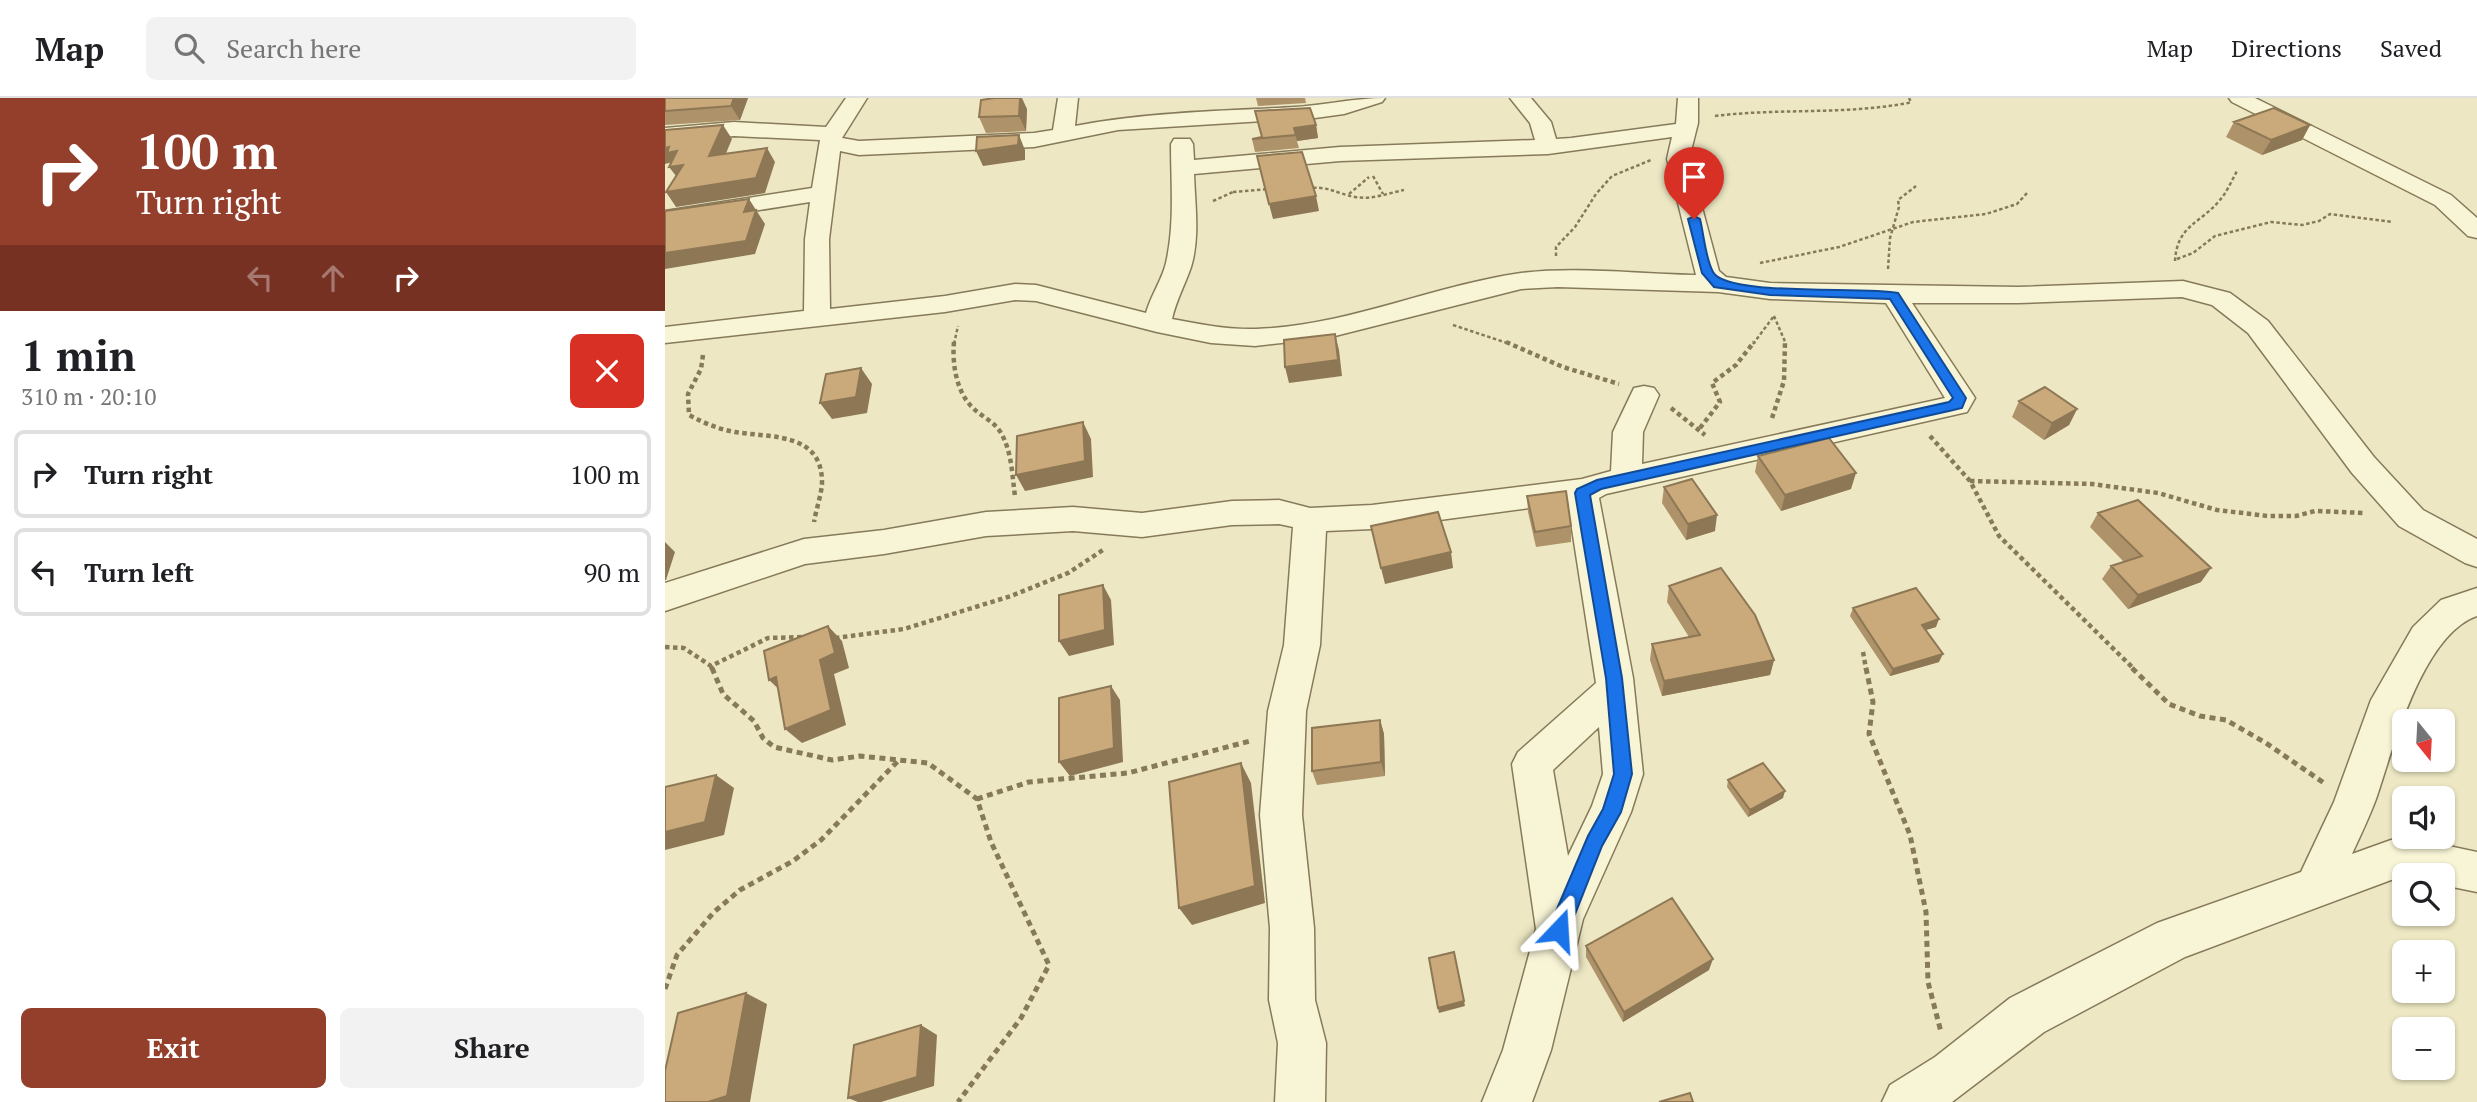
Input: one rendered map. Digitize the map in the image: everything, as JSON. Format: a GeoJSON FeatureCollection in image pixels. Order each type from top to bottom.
{"type":"FeatureCollection","features":[{"type":"Feature","properties":{"kind":"street"},"geometry":{"type":"LineString","coordinates":[[817,318],[817,239],[831,138],[857,98]]}},
{"type":"Feature","properties":{"kind":"street"},"geometry":{"type":"LineString","coordinates":[[1063,135],[1068,98]]}},
{"type":"Feature","properties":{"kind":"street"},"geometry":{"type":"LineString","coordinates":[[665,135],[734,129],[831,138],[859,148],[1034,140],[1118,124],[1315,113],[1344,108],[1375,98]]}},
{"type":"Feature","properties":{"kind":"street"},"geometry":{"type":"LineString","coordinates":[[1520,98],[1540,122],[1548,147]]}},
{"type":"Feature","properties":{"kind":"street"},"geometry":{"type":"LineString","coordinates":[[1688,98],[1680,170],[1713,278]]}},
{"type":"Feature","properties":{"kind":"street"},"geometry":{"type":"LineString","coordinates":[[2239,98],[2443,200],[2477,230]]}},
{"type":"Feature","properties":{"kind":"street"},"geometry":{"type":"LineString","coordinates":[[1157,324],[1164,296],[1178,267],[1184,236],[1182,120]]}},
{"type":"Feature","properties":{"kind":"street"},"geometry":{"type":"LineString","coordinates":[[1183,169],[1340,154],[1548,147],[1683,134]]}},
{"type":"Feature","properties":{"kind":"street"},"geometry":{"type":"LineString","coordinates":[[665,218],[823,193]]}},
{"type":"Feature","properties":{"kind":"street"},"geometry":{"type":"LineString","coordinates":[[665,335],[1026,292],[1157,324],[1211,334],[1255,338],[1327,330],[1521,281],[1558,279],[1713,278],[1770,291],[1890,295],[2018,295],[2183,289],[2221,299],[2236,308],[2276,348],[2363,465],[2411,518],[2477,554]]}},
{"type":"Feature","properties":{"kind":"street"},"geometry":{"type":"LineString","coordinates":[[665,597],[804,552],[1019,521],[1073,519],[1142,525],[1232,513],[1279,512],[1310,520],[1372,517],[1588,489],[1957,405],[1960,398],[1890,295]]}},
{"type":"Feature","properties":{"kind":"street"},"geometry":{"type":"LineString","coordinates":[[1626,479],[1628,432],[1644,395]]}},
{"type":"Feature","properties":{"kind":"street"},"geometry":{"type":"LineString","coordinates":[[1507,1102],[1527,1050],[1559,930],[1595,842],[1611,812],[1623,774],[1615,689],[1582,493],[1588,489]]}},
{"type":"Feature","properties":{"kind":"street"},"geometry":{"type":"LineString","coordinates":[[1300,1102],[1302,1044],[1292,1000],[1292,928],[1281,815],[1287,711],[1302,645],[1310,520]]}},
{"type":"Feature","properties":{"kind":"street"},"geometry":{"type":"LineString","coordinates":[[2317,885],[2354,803],[2390,700],[2426,637],[2453,610],[2477,603]]}},
{"type":"Feature","properties":{"kind":"street"},"geometry":{"type":"LineString","coordinates":[[1559,930],[1532,764],[1615,689]]}},
{"type":"Feature","properties":{"kind":"street"},"geometry":{"type":"LineString","coordinates":[[1907,1102],[1952,1074],[2027,1015],[2173,939],[2391,860],[2416,859],[2477,872]]}},
{"type":"Feature","properties":{"kind":"path"},"geometry":{"type":"LineString","coordinates":[[1558,279],[1556,247],[1576,227],[1612,176],[1683,134],[1735,113],[1775,110],[1844,113],[1868,111],[1911,102],[1909,98]]}},
{"type":"Feature","properties":{"kind":"path"},"geometry":{"type":"LineString","coordinates":[[2176,260],[2176,245],[2185,230],[2220,201],[2238,171]]}},
{"type":"Feature","properties":{"kind":"path"},"geometry":{"type":"LineString","coordinates":[[1349,194],[1372,174]]}},
{"type":"Feature","properties":{"kind":"path"},"geometry":{"type":"LineString","coordinates":[[1299,188],[1325,186],[1356,197],[1372,197],[1404,190]]}},
{"type":"Feature","properties":{"kind":"path"},"geometry":{"type":"LineString","coordinates":[[1890,295],[1892,228],[1899,207],[1898,200],[1916,186]]}},
{"type":"Feature","properties":{"kind":"path"},"geometry":{"type":"LineString","coordinates":[[1233,192],[1277,189]]}},
{"type":"Feature","properties":{"kind":"path"},"geometry":{"type":"LineString","coordinates":[[1713,278],[1839,247],[1913,222],[1986,214],[2017,204],[2028,192]]}},
{"type":"Feature","properties":{"kind":"path"},"geometry":{"type":"LineString","coordinates":[[2145,289],[2176,260],[2193,253],[2215,236],[2271,222],[2302,225],[2319,221],[2330,214],[2393,222]]}},
{"type":"Feature","properties":{"kind":"path"},"geometry":{"type":"LineString","coordinates":[[969,299],[954,334],[955,376],[969,406],[998,426],[1007,444],[1019,521]]}},
{"type":"Feature","properties":{"kind":"path"},"geometry":{"type":"LineString","coordinates":[[1412,308],[1667,405],[1700,428],[1723,457]]}},
{"type":"Feature","properties":{"kind":"path"},"geometry":{"type":"LineString","coordinates":[[1700,428],[1720,402],[1712,383],[1736,365],[1774,315],[1787,346],[1784,381],[1759,449]]}},
{"type":"Feature","properties":{"kind":"path"},"geometry":{"type":"LineString","coordinates":[[697,331],[703,348],[701,369],[688,394],[689,415],[698,422],[714,426],[793,440],[811,447],[820,462],[820,501],[804,552]]}},
{"type":"Feature","properties":{"kind":"path"},"geometry":{"type":"LineString","coordinates":[[1912,415],[1970,481],[1999,536],[2169,704],[2200,716],[2226,720],[2266,743],[2354,803]]}},
{"type":"Feature","properties":{"kind":"path"},"geometry":{"type":"LineString","coordinates":[[1970,481],[2092,484],[2158,493],[2217,510],[2268,516],[2296,516],[2315,511],[2411,518]]}},
{"type":"Feature","properties":{"kind":"path"},"geometry":{"type":"LineString","coordinates":[[828,638],[904,629],[1011,596],[1068,573],[1142,525]]}},
{"type":"Feature","properties":{"kind":"path"},"geometry":{"type":"LineString","coordinates":[[711,666],[768,638],[792,635],[818,639]]}},
{"type":"Feature","properties":{"kind":"path"},"geometry":{"type":"LineString","coordinates":[[665,647],[684,648],[711,666],[723,694],[754,721],[763,738],[774,747],[832,760],[860,756],[900,758],[927,763],[977,799],[996,854],[1031,921],[1049,965],[1021,1018],[958,1102]]}},
{"type":"Feature","properties":{"kind":"path"},"geometry":{"type":"LineString","coordinates":[[1863,652],[1873,702],[1869,734],[1910,835],[1926,912],[1928,982],[1952,1074]]}},
{"type":"Feature","properties":{"kind":"path"},"geometry":{"type":"LineString","coordinates":[[977,799],[1029,782],[1128,773],[1285,733]]}},
{"type":"Feature","properties":{"kind":"path"},"geometry":{"type":"LineString","coordinates":[[665,989],[677,955],[714,912],[740,890],[793,861],[821,840],[900,758]]}},
{"type":"Feature","properties":{"kind":"building"},"geometry":{"type":"Polygon","coordinates":[[[665,98],[734,98],[731,106],[665,111],[665,98]]]}},
{"type":"Feature","properties":{"kind":"building"},"geometry":{"type":"Polygon","coordinates":[[[1020,98],[1019,116],[979,117],[981,100],[1020,98]]]}},
{"type":"Feature","properties":{"kind":"building"},"geometry":{"type":"Polygon","coordinates":[[[1310,108],[1316,125],[1294,128],[1296,135],[1252,139],[1262,137],[1255,111],[1310,108]]]}},
{"type":"Feature","properties":{"kind":"building"},"geometry":{"type":"Polygon","coordinates":[[[2274,108],[2310,125],[2271,140],[2234,122],[2274,108]]]}},
{"type":"Feature","properties":{"kind":"building"},"geometry":{"type":"Polygon","coordinates":[[[723,125],[709,156],[767,148],[756,178],[666,192],[683,165],[669,167],[677,151],[667,153],[669,147],[665,148],[665,130],[723,125]]]}},
{"type":"Feature","properties":{"kind":"building"},"geometry":{"type":"Polygon","coordinates":[[[1019,135],[1018,145],[976,151],[977,137],[1019,135]]]}},
{"type":"Feature","properties":{"kind":"building"},"geometry":{"type":"Polygon","coordinates":[[[1302,152],[1316,196],[1269,204],[1257,156],[1302,152]]]}},
{"type":"Feature","properties":{"kind":"building"},"geometry":{"type":"Polygon","coordinates":[[[749,199],[744,212],[756,210],[746,241],[665,253],[665,211],[749,199]]]}},
{"type":"Feature","properties":{"kind":"building"},"geometry":{"type":"Polygon","coordinates":[[[1335,334],[1338,360],[1285,367],[1284,340],[1335,334]]]}},
{"type":"Feature","properties":{"kind":"building"},"geometry":{"type":"Polygon","coordinates":[[[861,368],[856,397],[820,403],[826,374],[861,368]]]}},
{"type":"Feature","properties":{"kind":"building"},"geometry":{"type":"Polygon","coordinates":[[[2045,387],[2077,409],[2052,423],[2019,401],[2045,387]]]}},
{"type":"Feature","properties":{"kind":"building"},"geometry":{"type":"Polygon","coordinates":[[[1083,422],[1085,461],[1016,475],[1017,436],[1083,422]]]}},
{"type":"Feature","properties":{"kind":"building"},"geometry":{"type":"Polygon","coordinates":[[[1829,438],[1856,473],[1785,495],[1758,456],[1829,438]]]}},
{"type":"Feature","properties":{"kind":"building"},"geometry":{"type":"Polygon","coordinates":[[[1692,479],[1717,515],[1688,524],[1664,487],[1692,479]]]}},
{"type":"Feature","properties":{"kind":"building"},"geometry":{"type":"Polygon","coordinates":[[[1566,491],[1571,526],[1535,532],[1527,496],[1566,491]]]}},
{"type":"Feature","properties":{"kind":"building"},"geometry":{"type":"Polygon","coordinates":[[[2138,500],[2211,568],[2138,595],[2111,566],[2142,556],[2098,513],[2138,500]]]}},
{"type":"Feature","properties":{"kind":"building"},"geometry":{"type":"Polygon","coordinates":[[[1438,512],[1451,552],[1381,568],[1371,526],[1438,512]]]}},
{"type":"Feature","properties":{"kind":"building"},"geometry":{"type":"Polygon","coordinates":[[[1721,568],[1755,615],[1774,660],[1664,681],[1652,644],[1700,635],[1669,586],[1721,568]]]}},
{"type":"Feature","properties":{"kind":"building"},"geometry":{"type":"Polygon","coordinates":[[[1103,585],[1105,630],[1059,641],[1059,595],[1103,585]]]}},
{"type":"Feature","properties":{"kind":"building"},"geometry":{"type":"Polygon","coordinates":[[[1916,588],[1939,619],[1922,625],[1943,654],[1893,669],[1853,608],[1916,588]]]}},
{"type":"Feature","properties":{"kind":"building"},"geometry":{"type":"Polygon","coordinates":[[[828,626],[835,653],[820,660],[831,710],[785,729],[776,677],[769,680],[764,651],[828,626]]]}},
{"type":"Feature","properties":{"kind":"building"},"geometry":{"type":"Polygon","coordinates":[[[1111,686],[1114,748],[1059,762],[1059,698],[1111,686]]]}},
{"type":"Feature","properties":{"kind":"building"},"geometry":{"type":"Polygon","coordinates":[[[1380,720],[1381,762],[1312,771],[1312,728],[1380,720]]]}},
{"type":"Feature","properties":{"kind":"building"},"geometry":{"type":"Polygon","coordinates":[[[1241,763],[1255,886],[1179,908],[1169,782],[1241,763]]]}},
{"type":"Feature","properties":{"kind":"building"},"geometry":{"type":"Polygon","coordinates":[[[1763,763],[1785,791],[1750,810],[1728,780],[1763,763]]]}},
{"type":"Feature","properties":{"kind":"building"},"geometry":{"type":"Polygon","coordinates":[[[716,775],[705,822],[665,832],[665,787],[716,775]]]}},
{"type":"Feature","properties":{"kind":"building"},"geometry":{"type":"Polygon","coordinates":[[[1672,898],[1713,959],[1624,1012],[1586,946],[1672,898]]]}},
{"type":"Feature","properties":{"kind":"building"},"geometry":{"type":"Polygon","coordinates":[[[1454,952],[1464,1001],[1438,1008],[1429,958],[1454,952]]]}},
{"type":"Feature","properties":{"kind":"building"},"geometry":{"type":"Polygon","coordinates":[[[746,993],[727,1096],[708,1102],[665,1102],[665,1071],[678,1013],[746,993]]]}},
{"type":"Feature","properties":{"kind":"building"},"geometry":{"type":"Polygon","coordinates":[[[921,1025],[917,1077],[848,1098],[854,1045],[921,1025]]]}},
{"type":"Feature","properties":{"kind":"building"},"geometry":{"type":"Polygon","coordinates":[[[1690,1093],[1693,1102],[1659,1102],[1690,1093]]]}},
{"type":"Feature","properties":{"kind":"route"},"geometry":{"type":"LineString","coordinates":[[1559,930],[1561,918],[1611,812],[1623,774],[1614,678],[1582,493],[1597,485],[1957,405],[1960,398],[1894,295],[1770,291],[1718,284],[1707,273],[1694,219]]}}]}
